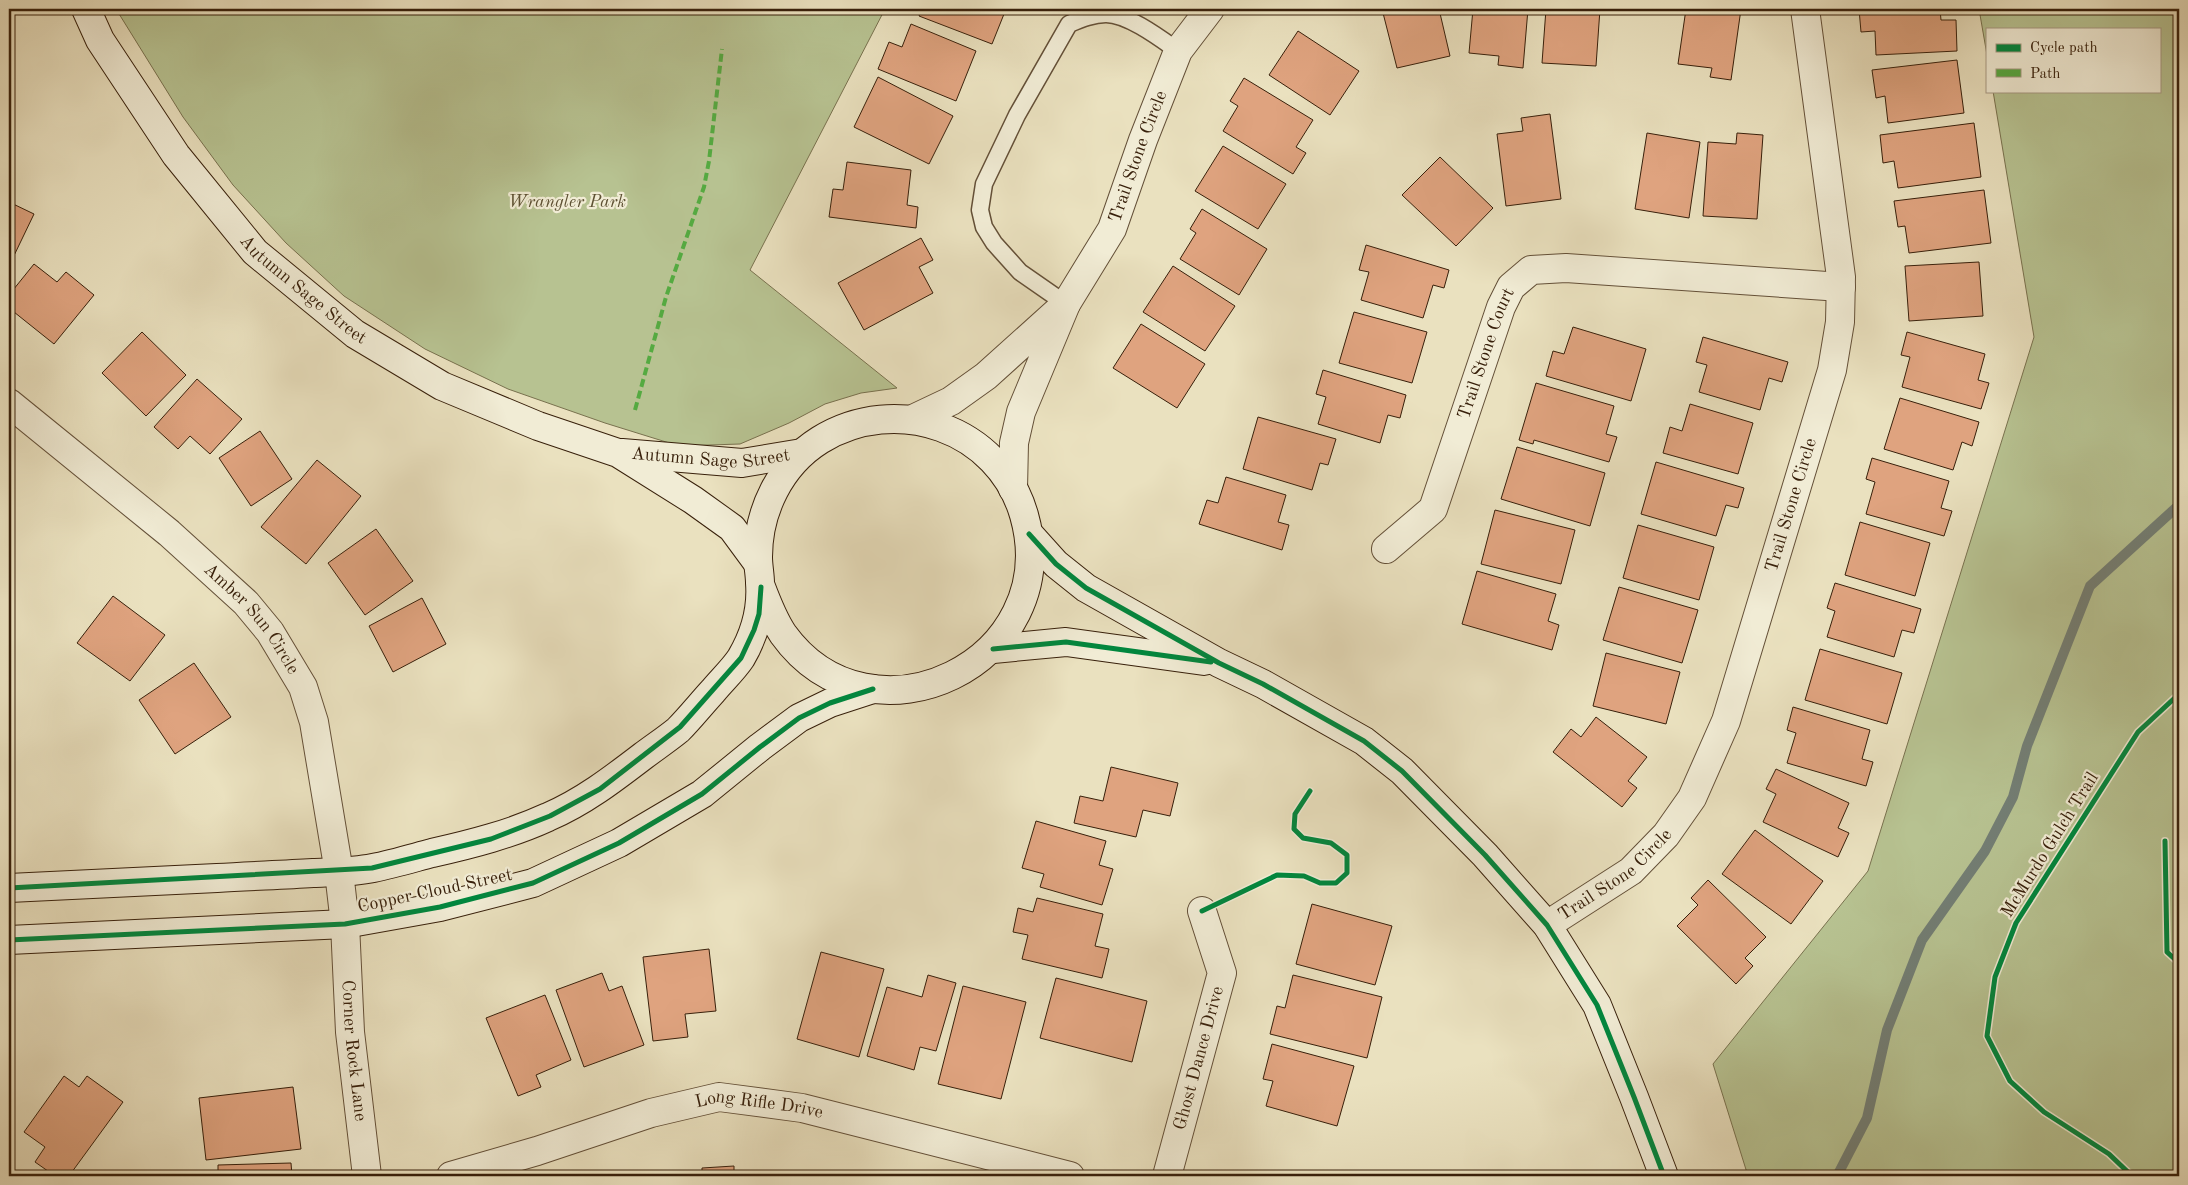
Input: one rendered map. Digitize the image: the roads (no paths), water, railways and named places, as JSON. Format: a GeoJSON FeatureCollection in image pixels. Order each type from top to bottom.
{"type":"FeatureCollection","features":[{"type":"Feature","properties":{"kind":"street","name":"Autumn Sage Street"},"geometry":{"type":"LineString","coordinates":[[86,9],[100,40],[176,155],[255,252],[355,334],[442,386],[538,426],[618,453],[693,500],[726,524],[746,544],[759,574]]}},
{"type":"Feature","properties":{"kind":"street","name":"Trail Stone Circle"},"geometry":{"type":"LineString","coordinates":[[1013,489],[1014,442],[1021,412],[1066,304],[1112,229],[1143,140],[1178,52],[1210,9]]}},
{"type":"Feature","properties":{"kind":"street","name":"Trail Stone Circle"},"geometry":{"type":"LineString","coordinates":[[1547,925],[1632,870],[1666,835],[1692,798],[1726,721],[1832,370],[1840,322],[1841,286],[1805,9]]}},
{"type":"Feature","properties":{"kind":"street","name":"Trail Stone Court"},"geometry":{"type":"LineString","coordinates":[[1386,549],[1433,509],[1501,307],[1511,288],[1531,270],[1566,268],[1841,286]]}},
{"type":"Feature","properties":{"kind":"street","name":"Trail Stone Circle"},"geometry":{"type":"LineString","coordinates":[[912,419],[951,401],[986,376],[1066,304]]}},
{"type":"Feature","properties":{"kind":"street","name":"Amber Sun Circle"},"geometry":{"type":"LineString","coordinates":[[9,403],[169,533],[246,603],[270,632],[303,687],[314,722],[339,872],[345,924]]}},
{"type":"Feature","properties":{"kind":"street"},"geometry":{"type":"LineString","coordinates":[[759,574],[769,610],[783,634],[801,655],[832,675],[848,682],[874,689],[899,690],[926,687],[950,679],[973,666],[993,649],[1012,624],[1024,596],[1030,565],[1029,534],[1023,511],[1013,489],[995,463],[971,442],[943,427],[912,419],[873,420],[853,424],[818,441],[802,453]]}},
{"type":"Feature","properties":{"kind":"street","name":"Autumn Sage Street"},"geometry":{"type":"LineString","coordinates":[[618,453],[742,463],[802,453]]}},
{"type":"Feature","properties":{"kind":"street","name":"Copper Cloud Street"},"geometry":{"type":"LineString","coordinates":[[9,888],[339,872],[372,868],[491,839],[550,816],[600,789],[680,728],[735,664],[754,630],[759,614],[759,532],[767,502],[782,476],[802,453]]}},
{"type":"Feature","properties":{"kind":"street"},"geometry":{"type":"LineString","coordinates":[[1029,534],[1056,564],[1086,588],[1219,664],[1263,684],[1333,723],[1364,741],[1402,771],[1485,855],[1547,925],[1597,1005],[1664,1176]]}},
{"type":"Feature","properties":{"kind":"street"},"geometry":{"type":"LineString","coordinates":[[993,649],[1066,642],[1219,664]]}},
{"type":"Feature","properties":{"kind":"street","name":"Copper Cloud Street"},"geometry":{"type":"LineString","coordinates":[[9,940],[345,924],[440,907],[533,883],[619,843],[702,794],[799,718],[830,703],[874,689]]}},
{"type":"Feature","properties":{"kind":"street","name":"Ghost Dance Drive"},"geometry":{"type":"LineString","coordinates":[[1167,1176],[1222,973],[1202,911]]}},
{"type":"Feature","properties":{"kind":"street","name":"Corner Rock Lane"},"geometry":{"type":"LineString","coordinates":[[345,924],[350,1032],[367,1176]]}},
{"type":"Feature","properties":{"kind":"street","name":"Long Rifle Drive"},"geometry":{"type":"LineString","coordinates":[[451,1176],[537,1151],[650,1113],[718,1097],[802,1108],[1070,1176]]}},
{"type":"Feature","properties":{"kind":"lane"},"geometry":{"type":"LineString","coordinates":[[1066,304],[1020,272],[994,243],[984,227],[980,210],[984,184],[1017,115],[1069,24],[1085,18],[1108,14],[1137,24],[1178,52]]}},
{"type":"Feature","properties":{"kind":"waterway"},"geometry":{"type":"LineString","coordinates":[[1837,1176],[1867,1118],[1887,1030],[1922,940],[1985,851],[2013,797],[2027,746],[2090,586],[2179,505]]}},
{"type":"Feature","properties":{"kind":"park label","name":"Wrangler Park"},"geometry":{"type":"Point","coordinates":[567,202]}}]}
